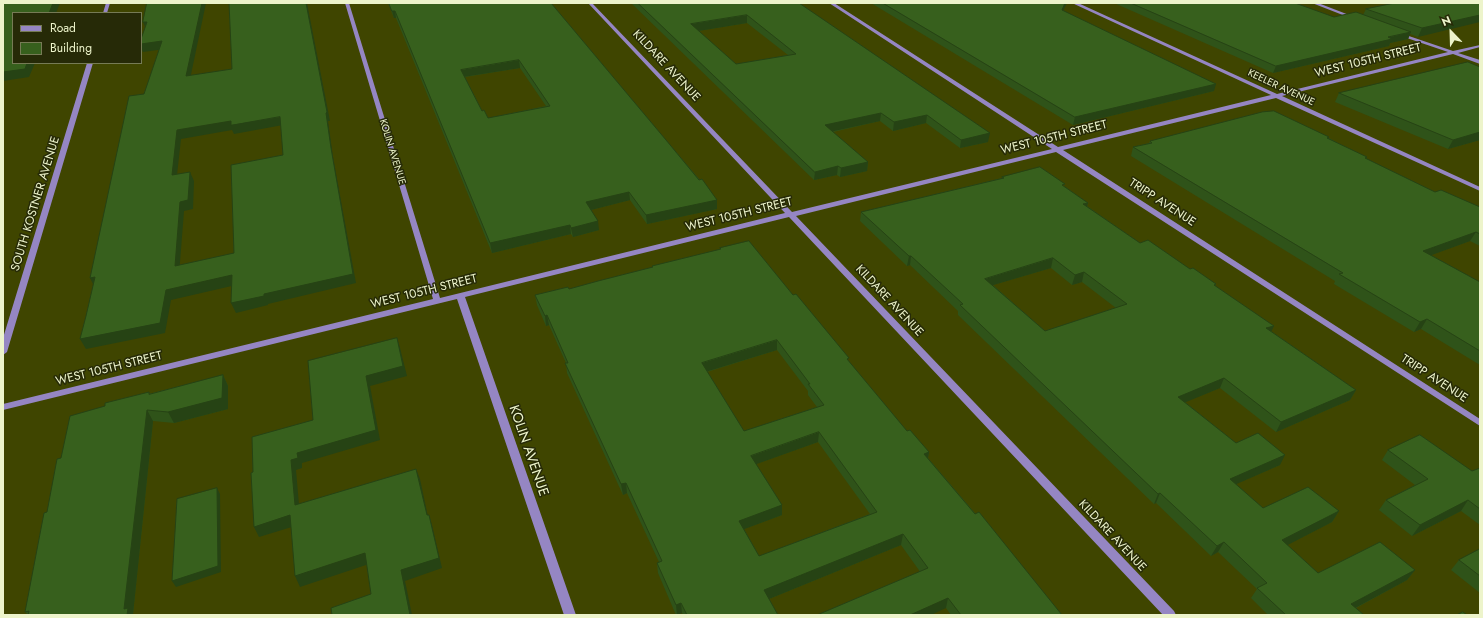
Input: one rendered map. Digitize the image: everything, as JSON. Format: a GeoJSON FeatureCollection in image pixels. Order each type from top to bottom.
{"type":"FeatureCollection","features":[{"type":"Feature","properties":{"kind":"street","name":"KOLIN AVENUE"},"geometry":{"type":"LineString","coordinates":[[347,3],[438,300]]}},
{"type":"Feature","properties":{"kind":"street","name":"KILDARE AVENUE"},"geometry":{"type":"LineString","coordinates":[[590,3],[1170,615]]}},
{"type":"Feature","properties":{"kind":"street","name":"TRIPP AVENUE"},"geometry":{"type":"LineString","coordinates":[[831,3],[1480,423]]}},
{"type":"Feature","properties":{"kind":"street","name":"KEELER AVENUE"},"geometry":{"type":"LineString","coordinates":[[1074,3],[1480,189]]}},
{"type":"Feature","properties":{"kind":"street"},"geometry":{"type":"LineString","coordinates":[[1314,3],[1364,21]]}},
{"type":"Feature","properties":{"kind":"street"},"geometry":{"type":"LineString","coordinates":[[1393,31],[1480,62]]}},
{"type":"Feature","properties":{"kind":"street","name":"WEST 105TH STREET"},"geometry":{"type":"LineString","coordinates":[[3,407],[1480,46]]}},
{"type":"Feature","properties":{"kind":"street","name":"SOUTH KOSTNER AVENUE"},"geometry":{"type":"LineString","coordinates":[[3,352],[90,64]]}},
{"type":"Feature","properties":{"kind":"street","name":"KOLIN AVENUE"},"geometry":{"type":"LineString","coordinates":[[460,295],[570,615]]}},
{"type":"Feature","properties":{"kind":"building"},"geometry":{"type":"Polygon","coordinates":[[[3,3],[53,3],[49,12],[12,12],[12,64],[27,64],[25,69],[3,72],[3,3]]]}},
{"type":"Feature","properties":{"kind":"building"},"geometry":{"type":"Polygon","coordinates":[[[147,3],[202,3],[186,76],[232,69],[229,3],[306,3],[327,112],[331,148],[353,274],[231,303],[232,275],[166,290],[160,323],[80,339],[95,277],[90,278],[129,96],[144,94],[162,41],[142,44],[142,36],[147,22],[143,22],[147,3]],[[280,117],[231,125],[231,121],[177,130],[172,175],[190,172],[188,200],[180,202],[175,266],[234,253],[231,165],[283,155],[280,117]]]}},
{"type":"Feature","properties":{"kind":"building"},"geometry":{"type":"Polygon","coordinates":[[[389,3],[551,3],[699,180],[702,179],[717,200],[646,215],[629,192],[586,202],[598,221],[571,228],[570,225],[490,243],[395,11],[392,11],[389,3]],[[519,60],[461,70],[482,111],[484,110],[488,118],[550,106],[519,60]]]}},
{"type":"Feature","properties":{"kind":"building"},"geometry":{"type":"Polygon","coordinates":[[[638,3],[799,3],[990,133],[961,140],[927,115],[894,122],[881,113],[825,125],[868,162],[841,168],[838,166],[815,172],[638,3]],[[747,15],[691,24],[736,64],[796,54],[747,15]]]}},
{"type":"Feature","properties":{"kind":"building"},"geometry":{"type":"Polygon","coordinates":[[[883,3],[1065,3],[1062,10],[1216,84],[1075,117],[883,3]]]}},
{"type":"Feature","properties":{"kind":"building"},"geometry":{"type":"Polygon","coordinates":[[[1131,3],[1295,3],[1334,17],[1356,12],[1411,32],[1388,37],[1392,39],[1276,66],[1131,3]]]}},
{"type":"Feature","properties":{"kind":"building"},"geometry":{"type":"Polygon","coordinates":[[[1395,3],[1480,3],[1480,15],[1422,28],[1366,9],[1395,3]]]}},
{"type":"Feature","properties":{"kind":"building"},"geometry":{"type":"Polygon","coordinates":[[[1468,62],[1480,67],[1480,132],[1453,140],[1339,93],[1468,62]]]}},
{"type":"Feature","properties":{"kind":"building"},"geometry":{"type":"Polygon","coordinates":[[[1274,111],[1329,137],[1327,138],[1435,192],[1441,190],[1480,207],[1480,234],[1476,232],[1423,251],[1480,282],[1480,351],[1427,319],[1420,322],[1339,274],[1343,273],[1133,147],[1152,143],[1150,141],[1262,112],[1274,111]]]}},
{"type":"Feature","properties":{"kind":"building"},"geometry":{"type":"Polygon","coordinates":[[[1040,167],[1065,184],[1062,185],[1088,203],[1083,204],[1140,243],[1148,240],[1190,269],[1193,268],[1216,284],[1214,285],[1274,326],[1266,328],[1356,390],[1281,422],[1224,378],[1178,397],[1236,443],[1258,433],[1285,455],[1230,479],[1263,508],[1308,487],[1339,511],[1282,540],[1318,573],[1380,542],[1415,570],[1351,604],[1364,615],[1286,615],[1257,588],[1267,583],[1224,542],[1217,546],[1160,493],[1158,494],[960,305],[963,304],[861,212],[1004,178],[1002,177],[1040,167]],[[1053,258],[985,279],[1045,331],[1127,304],[1084,272],[1075,275],[1053,258]]]}},
{"type":"Feature","properties":{"kind":"building"},"geometry":{"type":"Polygon","coordinates":[[[749,241],[793,295],[796,294],[849,358],[847,359],[907,431],[910,430],[929,452],[924,454],[975,514],[979,512],[1062,615],[961,615],[948,598],[910,615],[817,615],[928,568],[903,534],[764,590],[778,615],[687,615],[681,603],[676,605],[657,563],[662,561],[626,483],[621,484],[565,363],[568,363],[547,315],[545,316],[535,295],[568,287],[569,289],[721,249],[720,248],[749,241]],[[777,340],[702,363],[744,431],[824,405],[777,340]],[[819,432],[751,456],[782,505],[739,521],[759,556],[877,512],[819,432]]]}},
{"type":"Feature","properties":{"kind":"building"},"geometry":{"type":"Polygon","coordinates":[[[397,338],[403,366],[366,376],[376,430],[297,453],[298,458],[291,460],[295,505],[416,469],[439,558],[401,570],[410,615],[332,615],[331,608],[371,594],[365,553],[295,576],[290,515],[254,527],[251,473],[253,472],[252,437],[313,420],[308,361],[397,338]]]}},
{"type":"Feature","properties":{"kind":"building"},"geometry":{"type":"Polygon","coordinates":[[[223,375],[222,398],[168,412],[147,410],[124,609],[128,608],[127,615],[28,615],[29,611],[25,612],[44,513],[47,512],[57,459],[61,458],[70,416],[105,406],[105,403],[149,392],[149,394],[223,375]]]}},
{"type":"Feature","properties":{"kind":"building"},"geometry":{"type":"Polygon","coordinates":[[[1420,435],[1472,471],[1480,468],[1480,509],[1468,500],[1420,525],[1386,500],[1428,479],[1388,450],[1420,435]]]}},
{"type":"Feature","properties":{"kind":"building"},"geometry":{"type":"Polygon","coordinates":[[[217,488],[218,566],[172,581],[177,499],[217,488]]]}},
{"type":"Feature","properties":{"kind":"building"},"geometry":{"type":"Polygon","coordinates":[[[1480,549],[1480,576],[1459,560],[1480,549]]]}},
{"type":"Feature","properties":{"kind":"building"},"geometry":{"type":"Polygon","coordinates":[[[1463,612],[1467,615],[1457,615],[1463,612]]]}}]}
